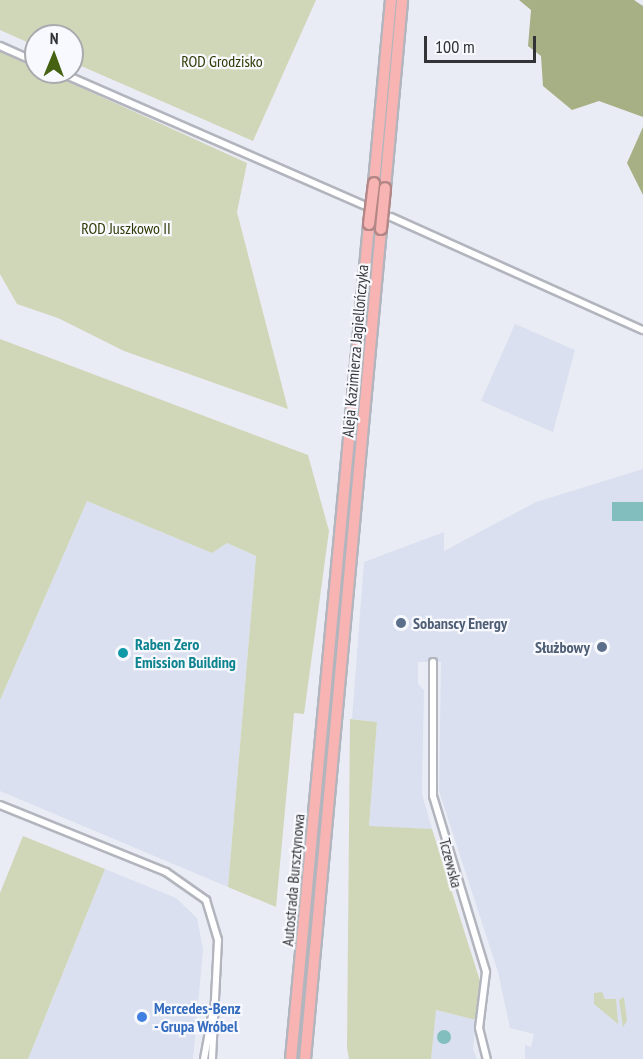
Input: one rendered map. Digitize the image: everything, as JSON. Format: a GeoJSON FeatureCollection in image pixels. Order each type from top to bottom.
{"type":"FeatureCollection","features":[{"type":"Feature","properties":{"kind":"highway","name":"Aleja Kazimierza Jagiellończyka"},"geometry":{"type":"LineString","coordinates":[[325,703],[391,0]]}},
{"type":"Feature","properties":{"kind":"highway","name":"Aleja Kazimierza Jagiellończyka"},"geometry":{"type":"LineString","coordinates":[[338,704],[402,0]]}},
{"type":"Feature","properties":{"kind":"highway","name":"Autostrada Bursztynowa"},"geometry":{"type":"LineString","coordinates":[[291,1059],[325,703]]}},
{"type":"Feature","properties":{"kind":"highway","name":"Autostrada Bursztynowa"},"geometry":{"type":"LineString","coordinates":[[305,1059],[338,704]]}},
{"type":"Feature","properties":{"kind":"street"},"geometry":{"type":"LineString","coordinates":[[0,46],[24,57]]}},
{"type":"Feature","properties":{"kind":"street"},"geometry":{"type":"LineString","coordinates":[[84,83],[364,206]]}},
{"type":"Feature","properties":{"kind":"street"},"geometry":{"type":"LineString","coordinates":[[391,217],[643,330]]}},
{"type":"Feature","properties":{"kind":"street","name":"Tczewska"},"geometry":{"type":"LineString","coordinates":[[433,662],[433,796],[486,972],[480,1028],[487,1059]]}},
{"type":"Feature","properties":{"kind":"street"},"geometry":{"type":"LineString","coordinates":[[0,805],[166,872],[198,891],[214,918],[218,940],[212,1059]]}},
{"type":"Feature","properties":{"kind":"street"},"geometry":{"type":"LineString","coordinates":[[204,1059],[213,1010]]}},
{"type":"Feature","properties":{"kind":"shaded area"},"geometry":{"type":"Polygon","coordinates":[[[515,324],[575,350],[553,432],[481,401],[515,324]]]}},
{"type":"Feature","properties":{"kind":"shaded area"},"geometry":{"type":"Polygon","coordinates":[[[643,469],[643,1059],[525,1059],[525,1045],[531,1047],[534,1034],[510,1028],[498,972],[439,791],[441,662],[418,662],[418,684],[424,690],[422,794],[432,829],[369,827],[377,722],[352,719],[364,562],[444,532],[444,551],[536,502],[643,469]]]}},
{"type":"Feature","properties":{"kind":"shaded area"},"geometry":{"type":"Polygon","coordinates":[[[87,501],[212,553],[227,543],[256,556],[228,887],[0,791],[0,700],[87,501]]]}},
{"type":"Feature","properties":{"kind":"shaded area"},"geometry":{"type":"Polygon","coordinates":[[[105,869],[176,898],[197,918],[203,949],[193,1059],[28,1059],[105,869]]]}},
{"type":"Feature","properties":{"kind":"shaded area"},"geometry":{"type":"Polygon","coordinates":[[[435,1010],[476,1020],[473,1049],[477,1059],[431,1059],[435,1010]]]}},
{"type":"Feature","properties":{"kind":"green space","name":"ROD Grodzisko"},"geometry":{"type":"Polygon","coordinates":[[[0,0],[316,0],[253,141],[84,67],[84,24],[24,24],[24,41],[0,30],[0,0]]]}},
{"type":"Feature","properties":{"kind":"green space"},"geometry":{"type":"Polygon","coordinates":[[[519,0],[634,0],[643,6],[643,117],[599,101],[572,110],[543,86],[541,56],[528,46],[531,10],[519,0]]]}},
{"type":"Feature","properties":{"kind":"green space","name":"ROD Juszkowo II"},"geometry":{"type":"Polygon","coordinates":[[[0,51],[24,62],[24,84],[73,84],[247,163],[237,212],[288,409],[124,351],[58,318],[17,304],[0,274],[0,51]]]}},
{"type":"Feature","properties":{"kind":"green space"},"geometry":{"type":"Polygon","coordinates":[[[643,127],[643,195],[627,163],[643,127]]]}},
{"type":"Feature","properties":{"kind":"green space"},"geometry":{"type":"Polygon","coordinates":[[[0,339],[308,455],[329,531],[304,714],[294,713],[276,907],[228,887],[256,556],[227,543],[212,553],[87,501],[0,700],[0,339]]]}},
{"type":"Feature","properties":{"kind":"green space"},"geometry":{"type":"Polygon","coordinates":[[[350,719],[377,722],[369,826],[432,829],[480,981],[476,1020],[436,1010],[431,1059],[349,1059],[347,1048],[350,719]]]}},
{"type":"Feature","properties":{"kind":"green space"},"geometry":{"type":"Polygon","coordinates":[[[23,836],[105,869],[28,1059],[0,1059],[0,893],[23,836]]]}},
{"type":"Feature","properties":{"kind":"green space"},"geometry":{"type":"Polygon","coordinates":[[[602,992],[605,999],[616,999],[618,1024],[594,1004],[594,993],[602,992]]]}},
{"type":"Feature","properties":{"kind":"green space"},"geometry":{"type":"Polygon","coordinates":[[[624,997],[627,1021],[623,1027],[619,1000],[624,997]]]}},
{"type":"Feature","properties":{"kind":"water"},"geometry":{"type":"Polygon","coordinates":[[[612,502],[643,502],[643,521],[612,521],[612,502]]]}},
{"type":"Feature","properties":{"kind":"water"},"geometry":{"type":"Polygon","coordinates":[[[441,1030],[447,1030],[451,1037],[447,1044],[441,1044],[437,1040],[437,1034],[441,1030]]]}},
{"type":"Feature","properties":{"kind":"place","name":"Sobanscy Energy"},"geometry":{"type":"Point","coordinates":[401,623]}},
{"type":"Feature","properties":{"kind":"place","name":"Służbowy"},"geometry":{"type":"Point","coordinates":[602,647]}},
{"type":"Feature","properties":{"kind":"place","name":"Raben Zero Emission Building"},"geometry":{"type":"Point","coordinates":[123,653]}},
{"type":"Feature","properties":{"kind":"place","name":"Mercedes-Benz - Grupa Wróbel"},"geometry":{"type":"Point","coordinates":[142,1017]}}]}
